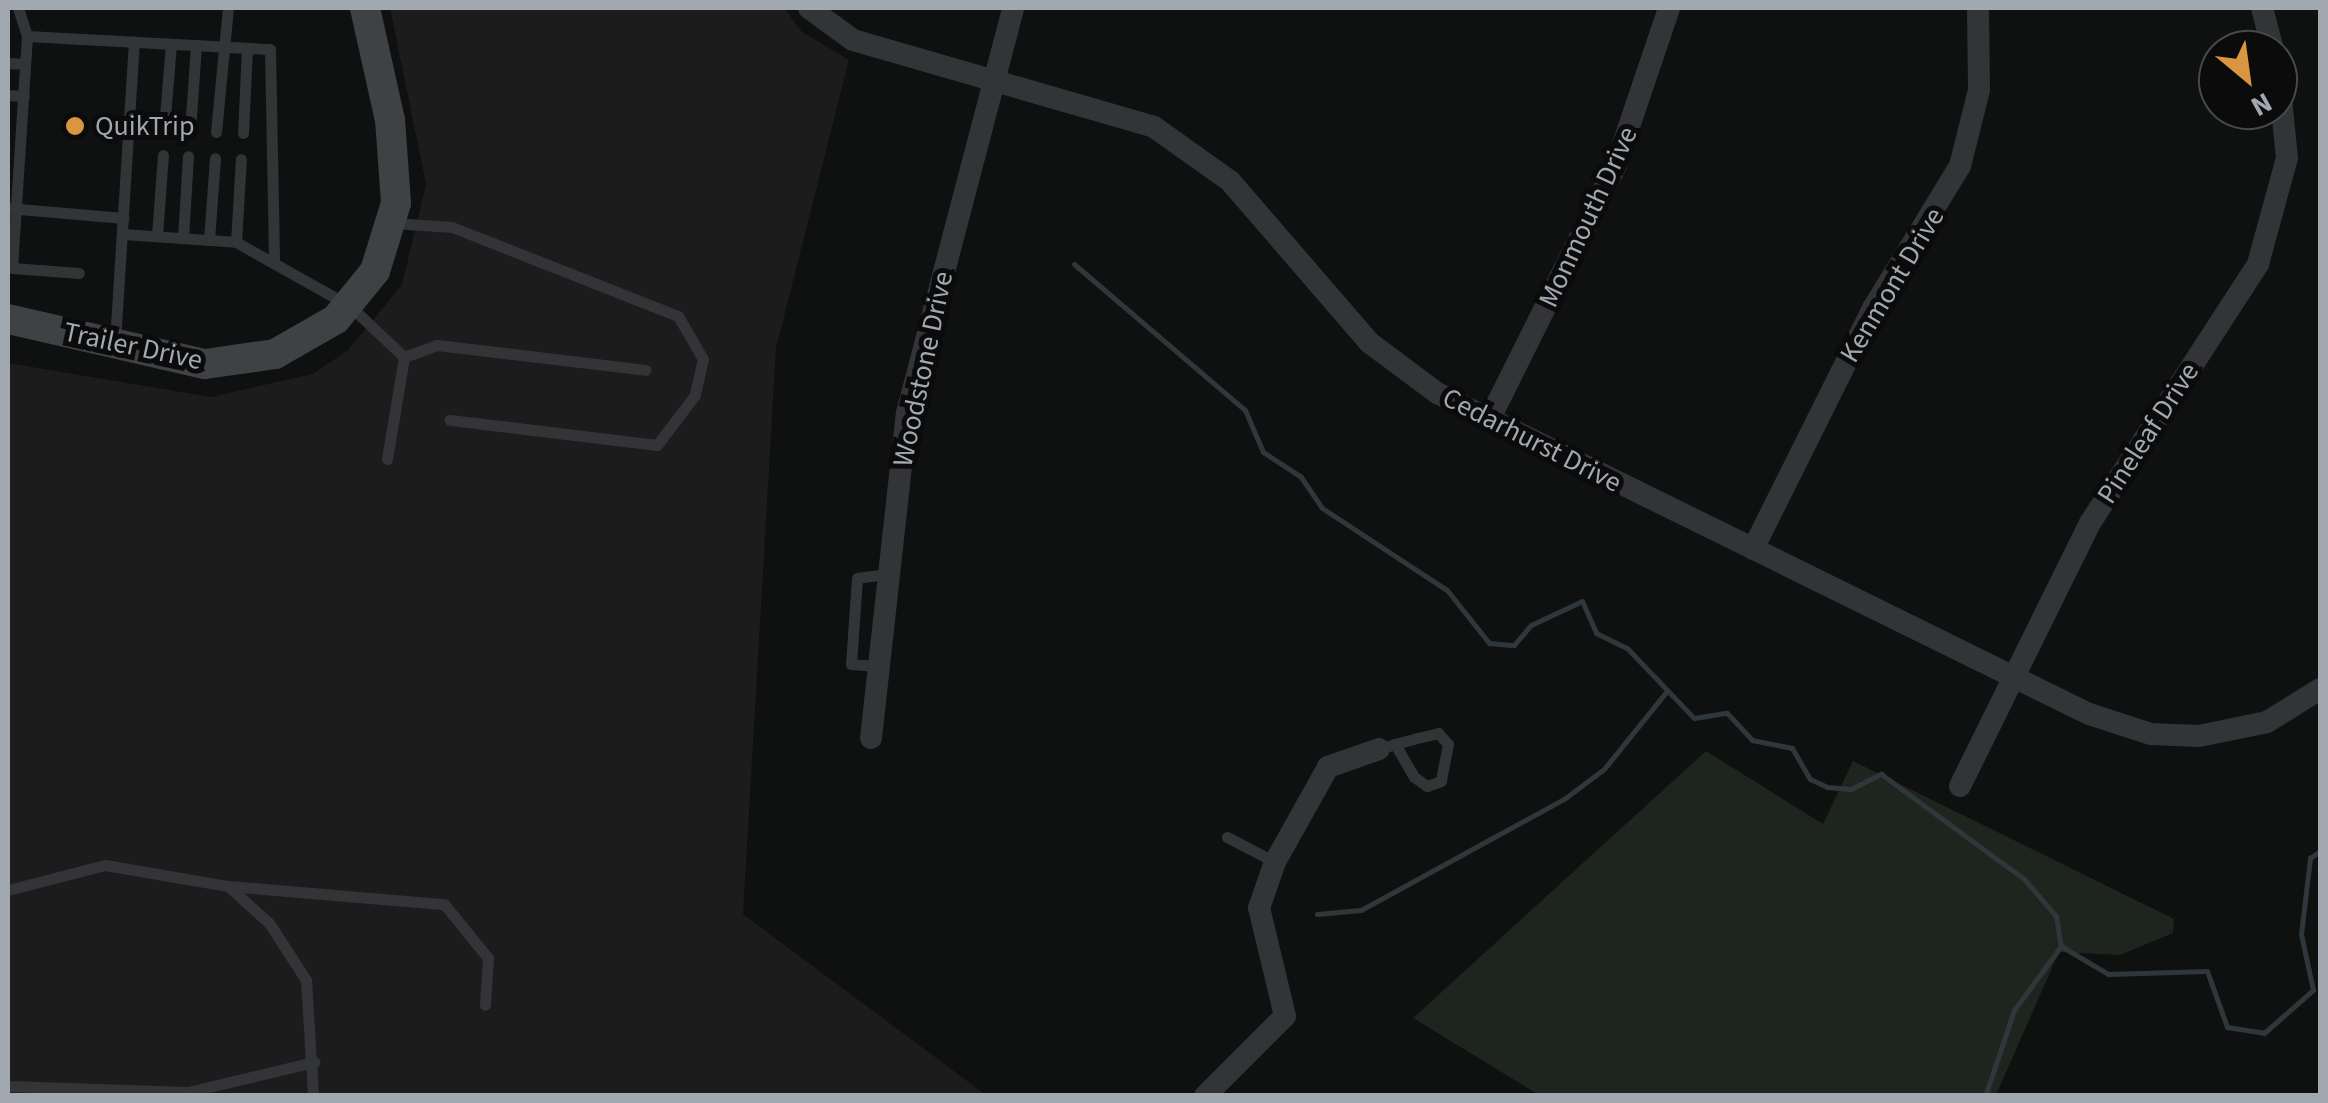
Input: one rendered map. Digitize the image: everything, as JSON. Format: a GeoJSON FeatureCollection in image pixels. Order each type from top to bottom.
{"type":"FeatureCollection","features":[{"type":"Feature","properties":{"kind":"street","name":"Trailer Drive"},"geometry":{"type":"LineString","coordinates":[[8,319],[115,345],[233,364],[299,344],[350,306],[393,223],[397,164],[365,8]]}},
{"type":"Feature","properties":{"kind":"street","name":"Cedarhurst Drive"},"geometry":{"type":"LineString","coordinates":[[809,8],[853,40],[1133,117],[1191,150],[1249,201],[1370,343],[1490,420],[2110,724],[2183,737],[2267,722],[2320,689]]}},
{"type":"Feature","properties":{"kind":"street","name":"Woodstone Drive"},"geometry":{"type":"LineString","coordinates":[[872,738],[887,574],[908,413],[1014,8]]}},
{"type":"Feature","properties":{"kind":"street","name":"Monmouth Drive"},"geometry":{"type":"LineString","coordinates":[[1490,420],[1616,165],[1669,8]]}},
{"type":"Feature","properties":{"kind":"street","name":"Kenmont Drive"},"geometry":{"type":"LineString","coordinates":[[1752,549],[1872,310],[1960,166],[1979,90],[1978,8]]}},
{"type":"Feature","properties":{"kind":"street","name":"Pineleaf Drive"},"geometry":{"type":"LineString","coordinates":[[1960,786],[2108,492],[2258,264],[2287,158],[2284,130]]}},
{"type":"Feature","properties":{"kind":"street"},"geometry":{"type":"LineString","coordinates":[[1205,1096],[1285,1016],[1259,908],[1275,862],[1328,767],[1387,747]]}},
{"type":"Feature","properties":{"kind":"lane"},"geometry":{"type":"LineString","coordinates":[[216,132],[228,8]]}},
{"type":"Feature","properties":{"kind":"lane"},"geometry":{"type":"LineString","coordinates":[[15,12],[27,36],[24,96],[14,133],[10,268],[79,273]]}},
{"type":"Feature","properties":{"kind":"lane"},"geometry":{"type":"LineString","coordinates":[[27,36],[270,49],[274,258]]}},
{"type":"Feature","properties":{"kind":"lane"},"geometry":{"type":"LineString","coordinates":[[115,345],[134,42]]}},
{"type":"Feature","properties":{"kind":"lane"},"geometry":{"type":"LineString","coordinates":[[164,130],[170,44]]}},
{"type":"Feature","properties":{"kind":"lane"},"geometry":{"type":"LineString","coordinates":[[190,131],[196,45]]}},
{"type":"Feature","properties":{"kind":"lane"},"geometry":{"type":"LineString","coordinates":[[242,134],[247,48]]}},
{"type":"Feature","properties":{"kind":"lane"},"geometry":{"type":"LineString","coordinates":[[8,63],[26,64]]}},
{"type":"Feature","properties":{"kind":"lane"},"geometry":{"type":"LineString","coordinates":[[8,95],[24,96]]}},
{"type":"Feature","properties":{"kind":"lane"},"geometry":{"type":"LineString","coordinates":[[157,236],[162,155]]}},
{"type":"Feature","properties":{"kind":"lane"},"geometry":{"type":"LineString","coordinates":[[183,238],[188,156]]}},
{"type":"Feature","properties":{"kind":"lane"},"geometry":{"type":"LineString","coordinates":[[208,240],[214,158]]}},
{"type":"Feature","properties":{"kind":"lane"},"geometry":{"type":"LineString","coordinates":[[236,242],[241,159]]}},
{"type":"Feature","properties":{"kind":"lane"},"geometry":{"type":"LineString","coordinates":[[12,209],[124,218]]}},
{"type":"Feature","properties":{"kind":"lane"},"geometry":{"type":"LineString","coordinates":[[393,223],[452,227],[678,316],[703,359],[696,396],[657,445],[449,420]]}},
{"type":"Feature","properties":{"kind":"lane"},"geometry":{"type":"LineString","coordinates":[[122,234],[236,242],[274,258],[350,306],[404,357]]}},
{"type":"Feature","properties":{"kind":"lane"},"geometry":{"type":"LineString","coordinates":[[404,357],[437,345],[646,370]]}},
{"type":"Feature","properties":{"kind":"lane"},"geometry":{"type":"LineString","coordinates":[[386,459],[404,357]]}},
{"type":"Feature","properties":{"kind":"lane"},"geometry":{"type":"LineString","coordinates":[[1438,734],[1448,744],[1441,781],[1427,786],[1387,747],[1438,734]]}},
{"type":"Feature","properties":{"kind":"lane"},"geometry":{"type":"LineString","coordinates":[[1228,837],[1275,862]]}},
{"type":"Feature","properties":{"kind":"lane"},"geometry":{"type":"LineString","coordinates":[[8,890],[105,865],[228,886],[444,904],[488,958],[485,1005]]}},
{"type":"Feature","properties":{"kind":"lane"},"geometry":{"type":"LineString","coordinates":[[228,886],[269,924],[306,980],[314,1062],[313,1096]]}},
{"type":"Feature","properties":{"kind":"lane"},"geometry":{"type":"LineString","coordinates":[[8,1086],[188,1092],[314,1062]]}},
{"type":"Feature","properties":{"kind":"shaded area"},"geometry":{"type":"Polygon","coordinates":[[[390,8],[784,8],[802,32],[849,60],[776,348],[743,914],[986,1095],[8,1095],[8,363],[211,397],[313,374],[348,350],[402,285],[426,184],[390,8]]]}},
{"type":"Feature","properties":{"kind":"shaded area"},"geometry":{"type":"Polygon","coordinates":[[[1706,751],[1823,824],[1853,761],[2174,919],[2173,933],[2120,955],[2059,952],[1996,1095],[1539,1095],[1413,1018],[1706,751]]]}},
{"type":"Feature","properties":{"kind":"waterway"},"geometry":{"type":"LineString","coordinates":[[1074,264],[1245,410],[1263,452],[1301,477],[1322,508],[1447,590],[1489,643],[1514,645],[1531,625],[1582,601],[1596,633],[1627,648],[1694,718],[1727,713],[1752,740],[1792,748],[1810,779],[1827,787],[1851,789],[1881,774],[2024,879],[2056,916],[2061,946],[2014,1010],[1985,1096]]}},
{"type":"Feature","properties":{"kind":"waterway"},"geometry":{"type":"LineString","coordinates":[[1317,914],[1361,910],[1564,799],[1604,769],[1667,691]]}},
{"type":"Feature","properties":{"kind":"waterway"},"geometry":{"type":"LineString","coordinates":[[2061,946],[2108,974],[2207,971],[2227,1027],[2264,1033],[2313,990],[2301,934],[2310,858],[2320,851]]}},
{"type":"Feature","properties":{"kind":"place","name":"QuikTrip"},"geometry":{"type":"Point","coordinates":[75,126]}}]}
